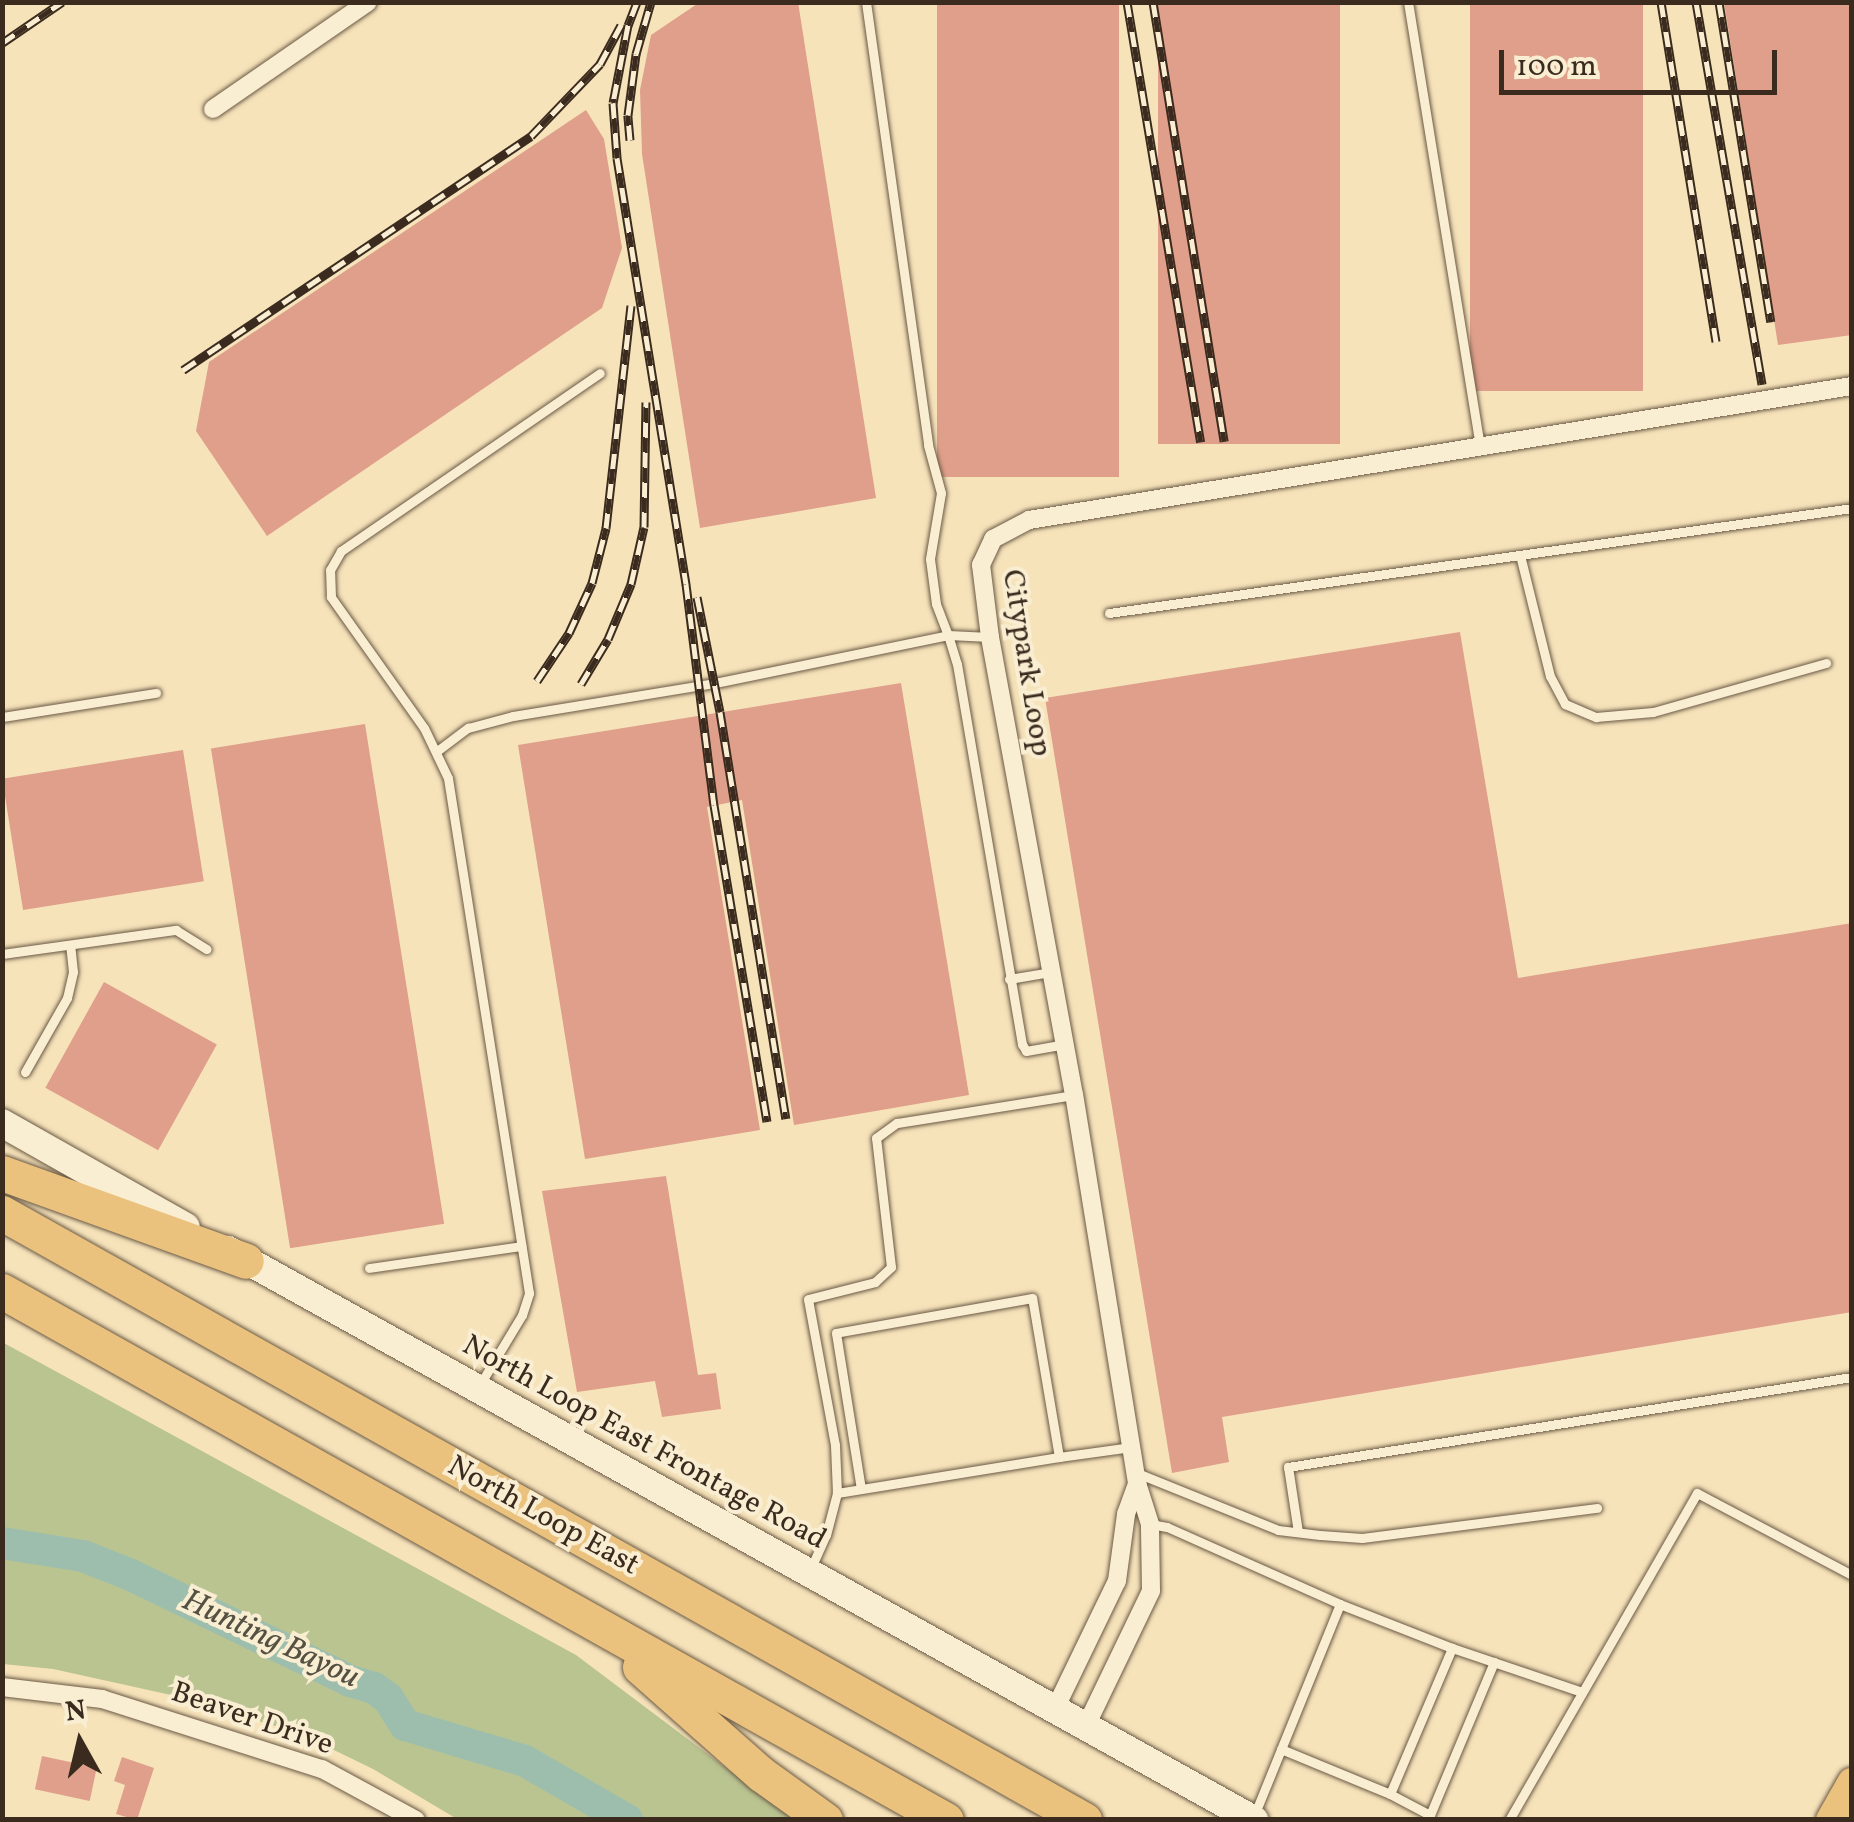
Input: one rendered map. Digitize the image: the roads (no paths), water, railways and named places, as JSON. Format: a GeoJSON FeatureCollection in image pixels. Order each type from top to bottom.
{"type":"FeatureCollection","features":[{"type":"Feature","properties":{"kind":"highway"},"geometry":{"type":"LineString","coordinates":[[2,1173],[246,1261]]}},
{"type":"Feature","properties":{"kind":"highway","name":"North Loop East"},"geometry":{"type":"LineString","coordinates":[[2,1212],[1084,1820]]}},
{"type":"Feature","properties":{"kind":"highway"},"geometry":{"type":"LineString","coordinates":[[2,1291],[590,1624],[946,1820]]}},
{"type":"Feature","properties":{"kind":"highway"},"geometry":{"type":"LineString","coordinates":[[590,1624],[761,1774],[824,1820]]}},
{"type":"Feature","properties":{"kind":"main road","name":"North Loop East Frontage Road"},"geometry":{"type":"LineString","coordinates":[[2,1123],[1253,1819]]}},
{"type":"Feature","properties":{"kind":"main road"},"geometry":{"type":"LineString","coordinates":[[1831,1820],[1852,1783]]}},
{"type":"Feature","properties":{"kind":"street"},"geometry":{"type":"LineString","coordinates":[[213,109],[368,2]]}},
{"type":"Feature","properties":{"kind":"street","name":"Citypark Loop"},"geometry":{"type":"LineString","coordinates":[[1086,1726],[1151,1592],[1150,1524],[1136,1477],[1074,1095],[990,637],[981,565],[993,538],[1029,520],[1852,386]]}},
{"type":"Feature","properties":{"kind":"street","name":"Citypark Loop"},"geometry":{"type":"LineString","coordinates":[[1056,1710],[1117,1581],[1126,1514],[1136,1477]]}},
{"type":"Feature","properties":{"kind":"street","name":"Beaver Drive"},"geometry":{"type":"LineString","coordinates":[[2,1687],[102,1698],[322,1769],[416,1820]]}},
{"type":"Feature","properties":{"kind":"lane"},"geometry":{"type":"LineString","coordinates":[[866,2],[928,446],[941,493],[930,559],[936,604],[957,664],[1010,980],[1026,1051],[1065,1044]]}},
{"type":"Feature","properties":{"kind":"lane"},"geometry":{"type":"LineString","coordinates":[[1408,2],[1480,446]]}},
{"type":"Feature","properties":{"kind":"lane"},"geometry":{"type":"LineString","coordinates":[[477,1388],[522,1315],[529,1293],[448,778],[437,751],[331,597],[330,570],[341,551],[600,373]]}},
{"type":"Feature","properties":{"kind":"lane"},"geometry":{"type":"LineString","coordinates":[[1109,613],[1852,508]]}},
{"type":"Feature","properties":{"kind":"lane"},"geometry":{"type":"LineString","coordinates":[[1520,555],[1550,676],[1565,704],[1596,717],[1653,712],[1826,662]]}},
{"type":"Feature","properties":{"kind":"lane"},"geometry":{"type":"LineString","coordinates":[[437,751],[468,728],[513,716],[715,684],[948,636],[990,637]]}},
{"type":"Feature","properties":{"kind":"lane"},"geometry":{"type":"LineString","coordinates":[[2,717],[156,693]]}},
{"type":"Feature","properties":{"kind":"lane"},"geometry":{"type":"LineString","coordinates":[[2,954],[176,930],[206,949]]}},
{"type":"Feature","properties":{"kind":"lane"},"geometry":{"type":"LineString","coordinates":[[25,1072],[67,998],[73,972],[70,945]]}},
{"type":"Feature","properties":{"kind":"lane"},"geometry":{"type":"LineString","coordinates":[[1010,980],[1052,972]]}},
{"type":"Feature","properties":{"kind":"lane"},"geometry":{"type":"LineString","coordinates":[[809,1572],[826,1535],[836,1493],[836,1444],[808,1299],[875,1282],[892,1267],[876,1138],[897,1123],[1074,1095]]}},
{"type":"Feature","properties":{"kind":"lane"},"geometry":{"type":"LineString","coordinates":[[370,1268],[522,1246]]}},
{"type":"Feature","properties":{"kind":"lane"},"geometry":{"type":"LineString","coordinates":[[861,1489],[836,1333],[1032,1298],[1059,1457]]}},
{"type":"Feature","properties":{"kind":"lane"},"geometry":{"type":"LineString","coordinates":[[1298,1532],[1288,1467],[1852,1376]]}},
{"type":"Feature","properties":{"kind":"lane"},"geometry":{"type":"LineString","coordinates":[[836,1493],[1131,1446]]}},
{"type":"Feature","properties":{"kind":"lane"},"geometry":{"type":"LineString","coordinates":[[1136,1477],[1278,1530],[1362,1538],[1597,1508]]}},
{"type":"Feature","properties":{"kind":"lane"},"geometry":{"type":"LineString","coordinates":[[1509,1820],[1697,1493],[1852,1575]]}},
{"type":"Feature","properties":{"kind":"lane"},"geometry":{"type":"LineString","coordinates":[[1150,1524],[1167,1526],[1340,1604],[1452,1648],[1582,1692]]}},
{"type":"Feature","properties":{"kind":"lane"},"geometry":{"type":"LineString","coordinates":[[1253,1819],[1340,1604]]}},
{"type":"Feature","properties":{"kind":"lane"},"geometry":{"type":"LineString","coordinates":[[1390,1794],[1452,1648]]}},
{"type":"Feature","properties":{"kind":"lane"},"geometry":{"type":"LineString","coordinates":[[1429,1817],[1494,1662]]}},
{"type":"Feature","properties":{"kind":"lane"},"geometry":{"type":"LineString","coordinates":[[1281,1750],[1390,1794],[1441,1820]]}},
{"type":"Feature","properties":{"kind":"waterway","name":"Hunting Bayou"},"geometry":{"type":"LineString","coordinates":[[2,1543],[83,1556],[131,1575],[350,1681],[374,1688],[388,1698],[405,1725],[525,1761],[627,1820]]}},
{"type":"Feature","properties":{"kind":"railway"},"geometry":{"type":"LineString","coordinates":[[2,43],[62,2]]}},
{"type":"Feature","properties":{"kind":"railway"},"geometry":{"type":"LineString","coordinates":[[637,2],[628,25],[613,103],[617,158],[686,584],[714,805],[767,1122]]}},
{"type":"Feature","properties":{"kind":"railway"},"geometry":{"type":"LineString","coordinates":[[630,140],[628,115],[636,54],[651,2]]}},
{"type":"Feature","properties":{"kind":"railway"},"geometry":{"type":"LineString","coordinates":[[1127,2],[1201,442]]}},
{"type":"Feature","properties":{"kind":"railway"},"geometry":{"type":"LineString","coordinates":[[1153,2],[1224,441]]}},
{"type":"Feature","properties":{"kind":"railway"},"geometry":{"type":"LineString","coordinates":[[1661,2],[1716,342]]}},
{"type":"Feature","properties":{"kind":"railway"},"geometry":{"type":"LineString","coordinates":[[1696,2],[1762,384]]}},
{"type":"Feature","properties":{"kind":"railway"},"geometry":{"type":"LineString","coordinates":[[1719,2],[1771,322]]}},
{"type":"Feature","properties":{"kind":"railway"},"geometry":{"type":"LineString","coordinates":[[183,370],[531,136],[600,64],[621,25]]}},
{"type":"Feature","properties":{"kind":"railway"},"geometry":{"type":"LineString","coordinates":[[537,681],[569,633],[592,583],[606,528],[631,305]]}},
{"type":"Feature","properties":{"kind":"railway"},"geometry":{"type":"LineString","coordinates":[[581,684],[608,639],[631,584],[644,527],[646,402]]}},
{"type":"Feature","properties":{"kind":"railway"},"geometry":{"type":"LineString","coordinates":[[697,597],[720,712],[786,1119]]}}]}
